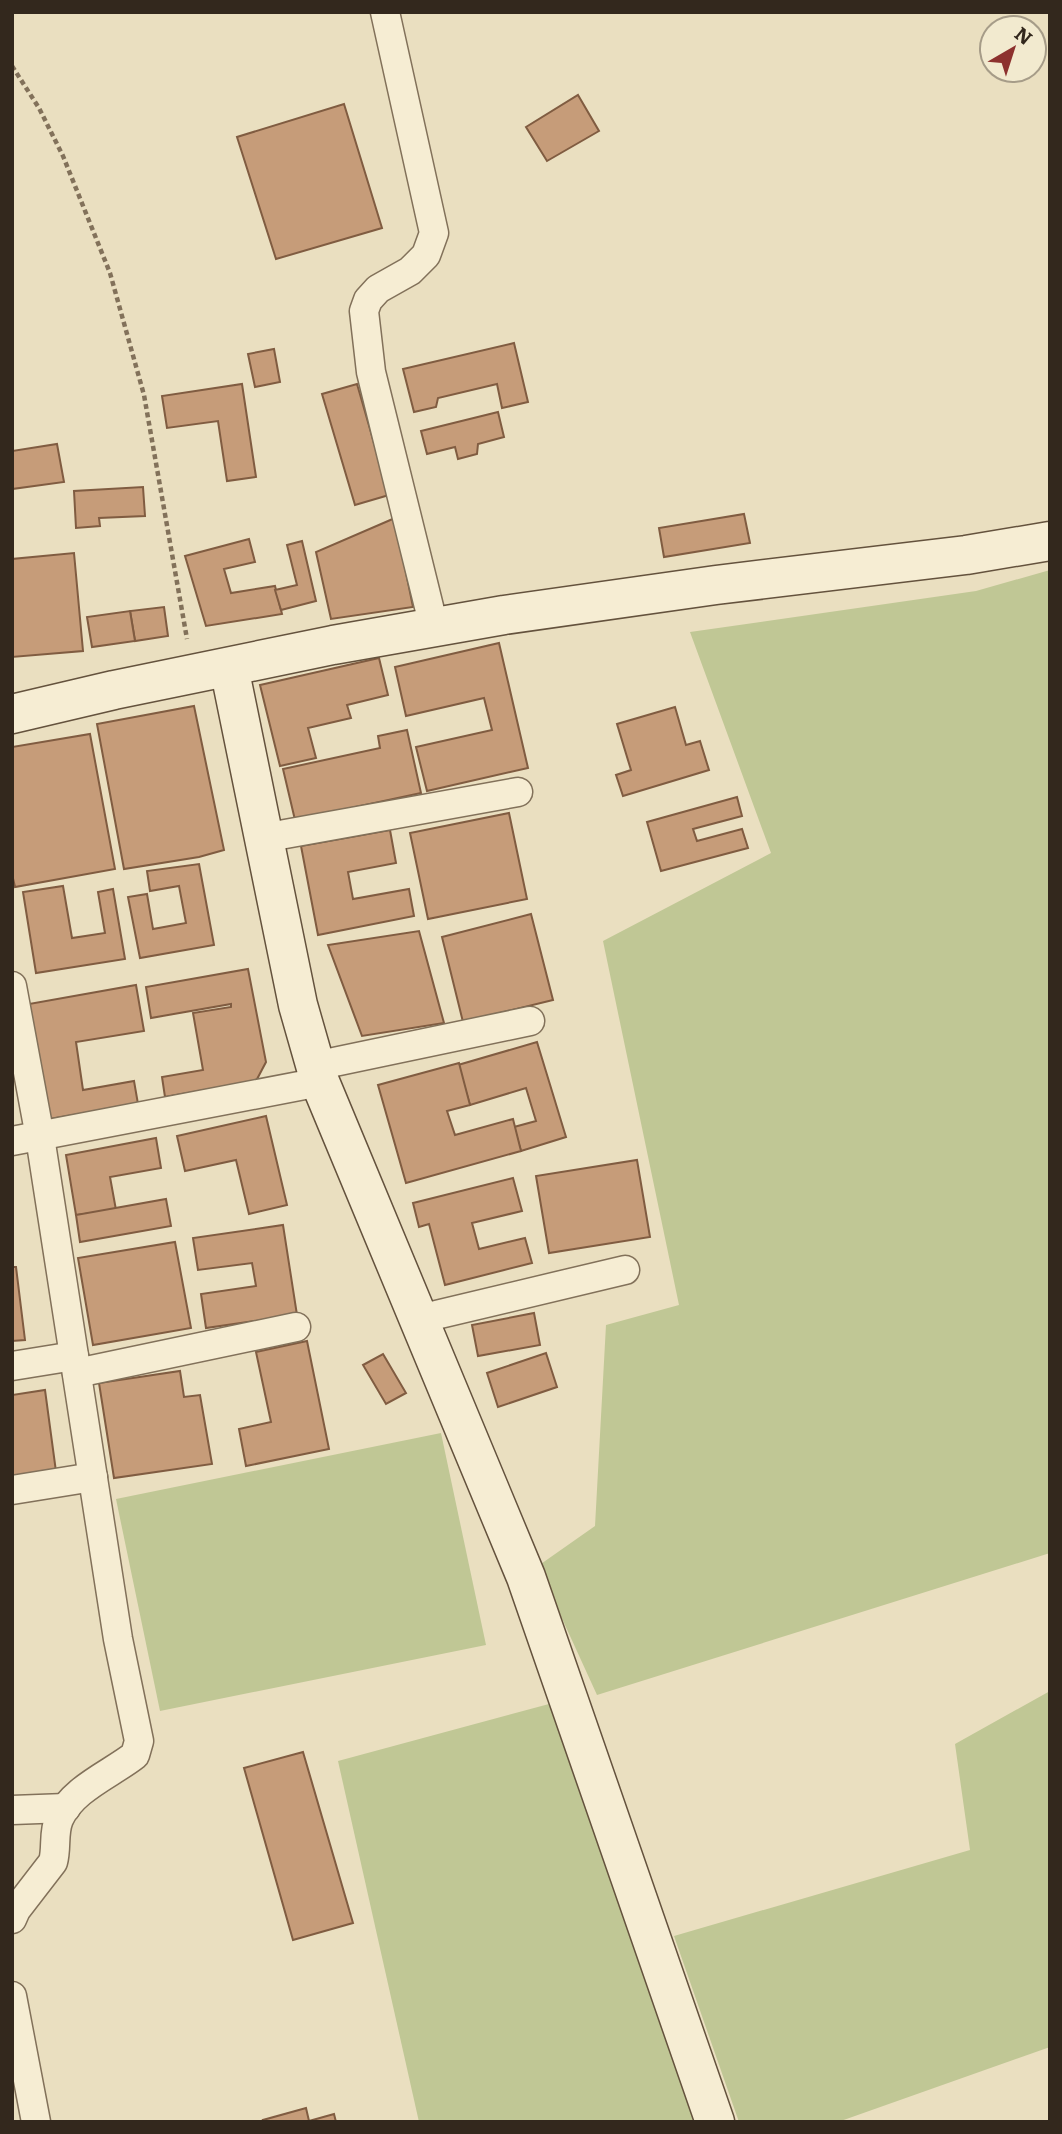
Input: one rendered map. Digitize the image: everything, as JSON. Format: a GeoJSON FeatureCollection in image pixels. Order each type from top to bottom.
{"type":"FeatureCollection","features":[{"type":"Feature","properties":{"kind":"street"},"geometry":{"type":"LineString","coordinates":[[385,12],[434,233],[426,255],[410,271],[377,289],[368,300],[364,311],[371,372],[434,627]]}},
{"type":"Feature","properties":{"kind":"street"},"geometry":{"type":"LineString","coordinates":[[12,714],[114,690],[434,627],[716,585],[966,555],[1050,541]]}},
{"type":"Feature","properties":{"kind":"street"},"geometry":{"type":"LineString","coordinates":[[211,671],[263,838],[298,1005],[317,1074],[526,1577],[715,2122]]}},
{"type":"Feature","properties":{"kind":"street"},"geometry":{"type":"LineString","coordinates":[[263,838],[518,792]]}},
{"type":"Feature","properties":{"kind":"street"},"geometry":{"type":"LineString","coordinates":[[12,986],[40,1137],[118,1639],[139,1741],[135,1755],[86,1789],[60,1816],[55,1832],[56,1853],[53,1862],[12,1919]]}},
{"type":"Feature","properties":{"kind":"street"},"geometry":{"type":"LineString","coordinates":[[12,1141],[40,1137],[317,1074],[530,1021]]}},
{"type":"Feature","properties":{"kind":"street"},"geometry":{"type":"LineString","coordinates":[[419,1319],[625,1270]]}},
{"type":"Feature","properties":{"kind":"street"},"geometry":{"type":"LineString","coordinates":[[12,1366],[76,1365],[296,1327]]}},
{"type":"Feature","properties":{"kind":"street"},"geometry":{"type":"LineString","coordinates":[[12,1490],[93,1477]]}},
{"type":"Feature","properties":{"kind":"street"},"geometry":{"type":"LineString","coordinates":[[12,1810],[66,1808]]}},
{"type":"Feature","properties":{"kind":"street"},"geometry":{"type":"LineString","coordinates":[[12,1996],[36,2122]]}},
{"type":"Feature","properties":{"kind":"path"},"geometry":{"type":"LineString","coordinates":[[12,66],[39,108],[64,156],[110,273],[144,395],[211,671]]}},
{"type":"Feature","properties":{"kind":"green space"},"geometry":{"type":"Polygon","coordinates":[[[1050,570],[1050,1553],[597,1695],[538,1566],[595,1526],[606,1325],[679,1305],[603,941],[771,853],[690,632],[976,591],[1050,570]]]}},
{"type":"Feature","properties":{"kind":"green space"},"geometry":{"type":"Polygon","coordinates":[[[441,1433],[486,1645],[160,1711],[116,1499],[441,1433]]]}},
{"type":"Feature","properties":{"kind":"green space"},"geometry":{"type":"Polygon","coordinates":[[[1050,1691],[1050,2047],[838,2122],[739,2122],[674,1936],[970,1850],[955,1744],[1050,1691]]]}},
{"type":"Feature","properties":{"kind":"green space"},"geometry":{"type":"Polygon","coordinates":[[[549,1704],[694,2122],[419,2122],[338,1761],[549,1704]]]}},
{"type":"Feature","properties":{"kind":"building"},"geometry":{"type":"Polygon","coordinates":[[[578,95],[599,131],[547,161],[526,127],[578,95]]]}},
{"type":"Feature","properties":{"kind":"building"},"geometry":{"type":"Polygon","coordinates":[[[344,104],[382,228],[276,259],[237,137],[344,104]]]}},
{"type":"Feature","properties":{"kind":"building"},"geometry":{"type":"Polygon","coordinates":[[[514,343],[528,402],[502,408],[497,384],[438,398],[436,407],[414,412],[403,369],[514,343]]]}},
{"type":"Feature","properties":{"kind":"building"},"geometry":{"type":"Polygon","coordinates":[[[274,349],[280,382],[255,387],[248,354],[274,349]]]}},
{"type":"Feature","properties":{"kind":"building"},"geometry":{"type":"Polygon","coordinates":[[[242,384],[256,477],[227,481],[218,421],[167,428],[162,396],[242,384]]]}},
{"type":"Feature","properties":{"kind":"building"},"geometry":{"type":"Polygon","coordinates":[[[357,384],[389,495],[355,505],[322,394],[357,384]]]}},
{"type":"Feature","properties":{"kind":"building"},"geometry":{"type":"Polygon","coordinates":[[[498,412],[504,437],[478,444],[477,454],[458,459],[455,447],[427,454],[421,431],[498,412]]]}},
{"type":"Feature","properties":{"kind":"building"},"geometry":{"type":"Polygon","coordinates":[[[57,444],[64,482],[12,489],[12,451],[57,444]]]}},
{"type":"Feature","properties":{"kind":"building"},"geometry":{"type":"Polygon","coordinates":[[[143,487],[145,516],[99,518],[100,526],[76,528],[74,491],[143,487]]]}},
{"type":"Feature","properties":{"kind":"building"},"geometry":{"type":"Polygon","coordinates":[[[744,514],[750,543],[664,557],[659,528],[744,514]]]}},
{"type":"Feature","properties":{"kind":"building"},"geometry":{"type":"Polygon","coordinates":[[[395,518],[413,607],[331,619],[316,552],[395,518]]]}},
{"type":"Feature","properties":{"kind":"building"},"geometry":{"type":"Polygon","coordinates":[[[249,539],[255,562],[224,569],[231,593],[275,586],[282,614],[206,626],[185,556],[249,539]]]}},
{"type":"Feature","properties":{"kind":"building"},"geometry":{"type":"Polygon","coordinates":[[[302,541],[316,601],[281,610],[275,590],[297,585],[287,545],[302,541]]]}},
{"type":"Feature","properties":{"kind":"building"},"geometry":{"type":"Polygon","coordinates":[[[74,553],[83,651],[12,657],[12,559],[74,553]]]}},
{"type":"Feature","properties":{"kind":"building"},"geometry":{"type":"Polygon","coordinates":[[[164,607],[168,636],[135,641],[130,611],[164,607]]]}},
{"type":"Feature","properties":{"kind":"building"},"geometry":{"type":"Polygon","coordinates":[[[130,611],[135,641],[92,647],[87,617],[130,611]]]}},
{"type":"Feature","properties":{"kind":"building"},"geometry":{"type":"Polygon","coordinates":[[[499,643],[528,768],[427,791],[416,747],[492,730],[484,698],[406,716],[395,667],[499,643]]]}},
{"type":"Feature","properties":{"kind":"building"},"geometry":{"type":"Polygon","coordinates":[[[379,658],[388,695],[347,705],[351,718],[308,728],[316,758],[280,766],[260,685],[379,658]]]}},
{"type":"Feature","properties":{"kind":"building"},"geometry":{"type":"Polygon","coordinates":[[[194,706],[224,850],[199,857],[124,869],[97,724],[194,706]]]}},
{"type":"Feature","properties":{"kind":"building"},"geometry":{"type":"Polygon","coordinates":[[[675,707],[686,745],[700,741],[709,770],[623,796],[616,775],[631,770],[617,724],[675,707]]]}},
{"type":"Feature","properties":{"kind":"building"},"geometry":{"type":"Polygon","coordinates":[[[407,730],[421,793],[295,820],[283,769],[380,748],[378,736],[407,730]]]}},
{"type":"Feature","properties":{"kind":"building"},"geometry":{"type":"Polygon","coordinates":[[[90,734],[115,869],[15,887],[12,874],[12,747],[90,734]]]}},
{"type":"Feature","properties":{"kind":"building"},"geometry":{"type":"Polygon","coordinates":[[[737,797],[742,816],[693,829],[697,841],[742,829],[748,848],[661,871],[647,822],[737,797]]]}},
{"type":"Feature","properties":{"kind":"building"},"geometry":{"type":"Polygon","coordinates":[[[509,813],[527,899],[428,919],[410,833],[509,813]]]}},
{"type":"Feature","properties":{"kind":"building"},"geometry":{"type":"Polygon","coordinates":[[[390,830],[396,863],[348,872],[353,899],[409,889],[414,916],[318,935],[301,846],[390,830]]]}},
{"type":"Feature","properties":{"kind":"building"},"geometry":{"type":"Polygon","coordinates":[[[199,864],[214,945],[140,958],[128,897],[147,894],[153,929],[186,923],[179,886],[150,891],[147,871],[199,864]]]}},
{"type":"Feature","properties":{"kind":"building"},"geometry":{"type":"Polygon","coordinates":[[[63,886],[72,938],[105,933],[98,892],[113,889],[125,959],[36,973],[23,892],[63,886]]]}},
{"type":"Feature","properties":{"kind":"building"},"geometry":{"type":"Polygon","coordinates":[[[531,914],[553,1000],[463,1022],[442,937],[531,914]]]}},
{"type":"Feature","properties":{"kind":"building"},"geometry":{"type":"Polygon","coordinates":[[[419,931],[444,1023],[362,1036],[328,945],[419,931]]]}},
{"type":"Feature","properties":{"kind":"building"},"geometry":{"type":"Polygon","coordinates":[[[248,969],[266,1062],[256,1081],[165,1097],[162,1077],[203,1070],[193,1013],[231,1007],[231,1004],[151,1018],[146,987],[248,969]]]}},
{"type":"Feature","properties":{"kind":"building"},"geometry":{"type":"Polygon","coordinates":[[[136,985],[144,1031],[76,1042],[83,1090],[134,1081],[138,1104],[50,1119],[29,1004],[136,985]]]}},
{"type":"Feature","properties":{"kind":"building"},"geometry":{"type":"Polygon","coordinates":[[[537,1042],[566,1137],[521,1151],[514,1127],[536,1121],[526,1088],[470,1105],[458,1065],[537,1042]]]}},
{"type":"Feature","properties":{"kind":"building"},"geometry":{"type":"Polygon","coordinates":[[[459,1063],[470,1105],[447,1111],[455,1135],[513,1119],[521,1151],[406,1183],[378,1085],[459,1063]]]}},
{"type":"Feature","properties":{"kind":"building"},"geometry":{"type":"Polygon","coordinates":[[[266,1116],[287,1205],[249,1214],[236,1160],[185,1171],[177,1136],[266,1116]]]}},
{"type":"Feature","properties":{"kind":"building"},"geometry":{"type":"Polygon","coordinates":[[[156,1138],[161,1168],[110,1177],[116,1210],[76,1215],[66,1155],[156,1138]]]}},
{"type":"Feature","properties":{"kind":"building"},"geometry":{"type":"Polygon","coordinates":[[[637,1160],[650,1237],[549,1253],[536,1176],[637,1160]]]}},
{"type":"Feature","properties":{"kind":"building"},"geometry":{"type":"Polygon","coordinates":[[[513,1178],[522,1211],[472,1223],[479,1249],[525,1238],[532,1263],[445,1285],[429,1224],[419,1227],[413,1203],[513,1178]]]}},
{"type":"Feature","properties":{"kind":"building"},"geometry":{"type":"Polygon","coordinates":[[[166,1199],[171,1226],[80,1242],[76,1215],[166,1199]]]}},
{"type":"Feature","properties":{"kind":"building"},"geometry":{"type":"Polygon","coordinates":[[[283,1225],[297,1315],[206,1328],[201,1294],[256,1286],[252,1263],[198,1270],[193,1238],[283,1225]]]}},
{"type":"Feature","properties":{"kind":"building"},"geometry":{"type":"Polygon","coordinates":[[[175,1242],[191,1328],[93,1345],[78,1258],[175,1242]]]}},
{"type":"Feature","properties":{"kind":"building"},"geometry":{"type":"Polygon","coordinates":[[[12,1267],[16,1267],[25,1340],[12,1341],[12,1267]]]}},
{"type":"Feature","properties":{"kind":"building"},"geometry":{"type":"Polygon","coordinates":[[[534,1313],[540,1345],[478,1356],[472,1325],[534,1313]]]}},
{"type":"Feature","properties":{"kind":"building"},"geometry":{"type":"Polygon","coordinates":[[[307,1341],[329,1449],[246,1466],[239,1429],[271,1422],[256,1352],[307,1341]]]}},
{"type":"Feature","properties":{"kind":"building"},"geometry":{"type":"Polygon","coordinates":[[[546,1353],[557,1387],[498,1407],[487,1373],[546,1353]]]}},
{"type":"Feature","properties":{"kind":"building"},"geometry":{"type":"Polygon","coordinates":[[[383,1354],[406,1393],[386,1404],[363,1365],[383,1354]]]}},
{"type":"Feature","properties":{"kind":"building"},"geometry":{"type":"Polygon","coordinates":[[[180,1371],[184,1397],[200,1395],[212,1464],[114,1478],[99,1383],[180,1371]]]}},
{"type":"Feature","properties":{"kind":"building"},"geometry":{"type":"Polygon","coordinates":[[[45,1390],[57,1479],[12,1485],[12,1395],[45,1390]]]}},
{"type":"Feature","properties":{"kind":"building"},"geometry":{"type":"Polygon","coordinates":[[[303,1752],[353,1923],[293,1940],[244,1768],[303,1752]]]}},
{"type":"Feature","properties":{"kind":"building"},"geometry":{"type":"Polygon","coordinates":[[[306,2108],[309,2121],[334,2114],[336,2122],[263,2120],[306,2108]]]}}]}
